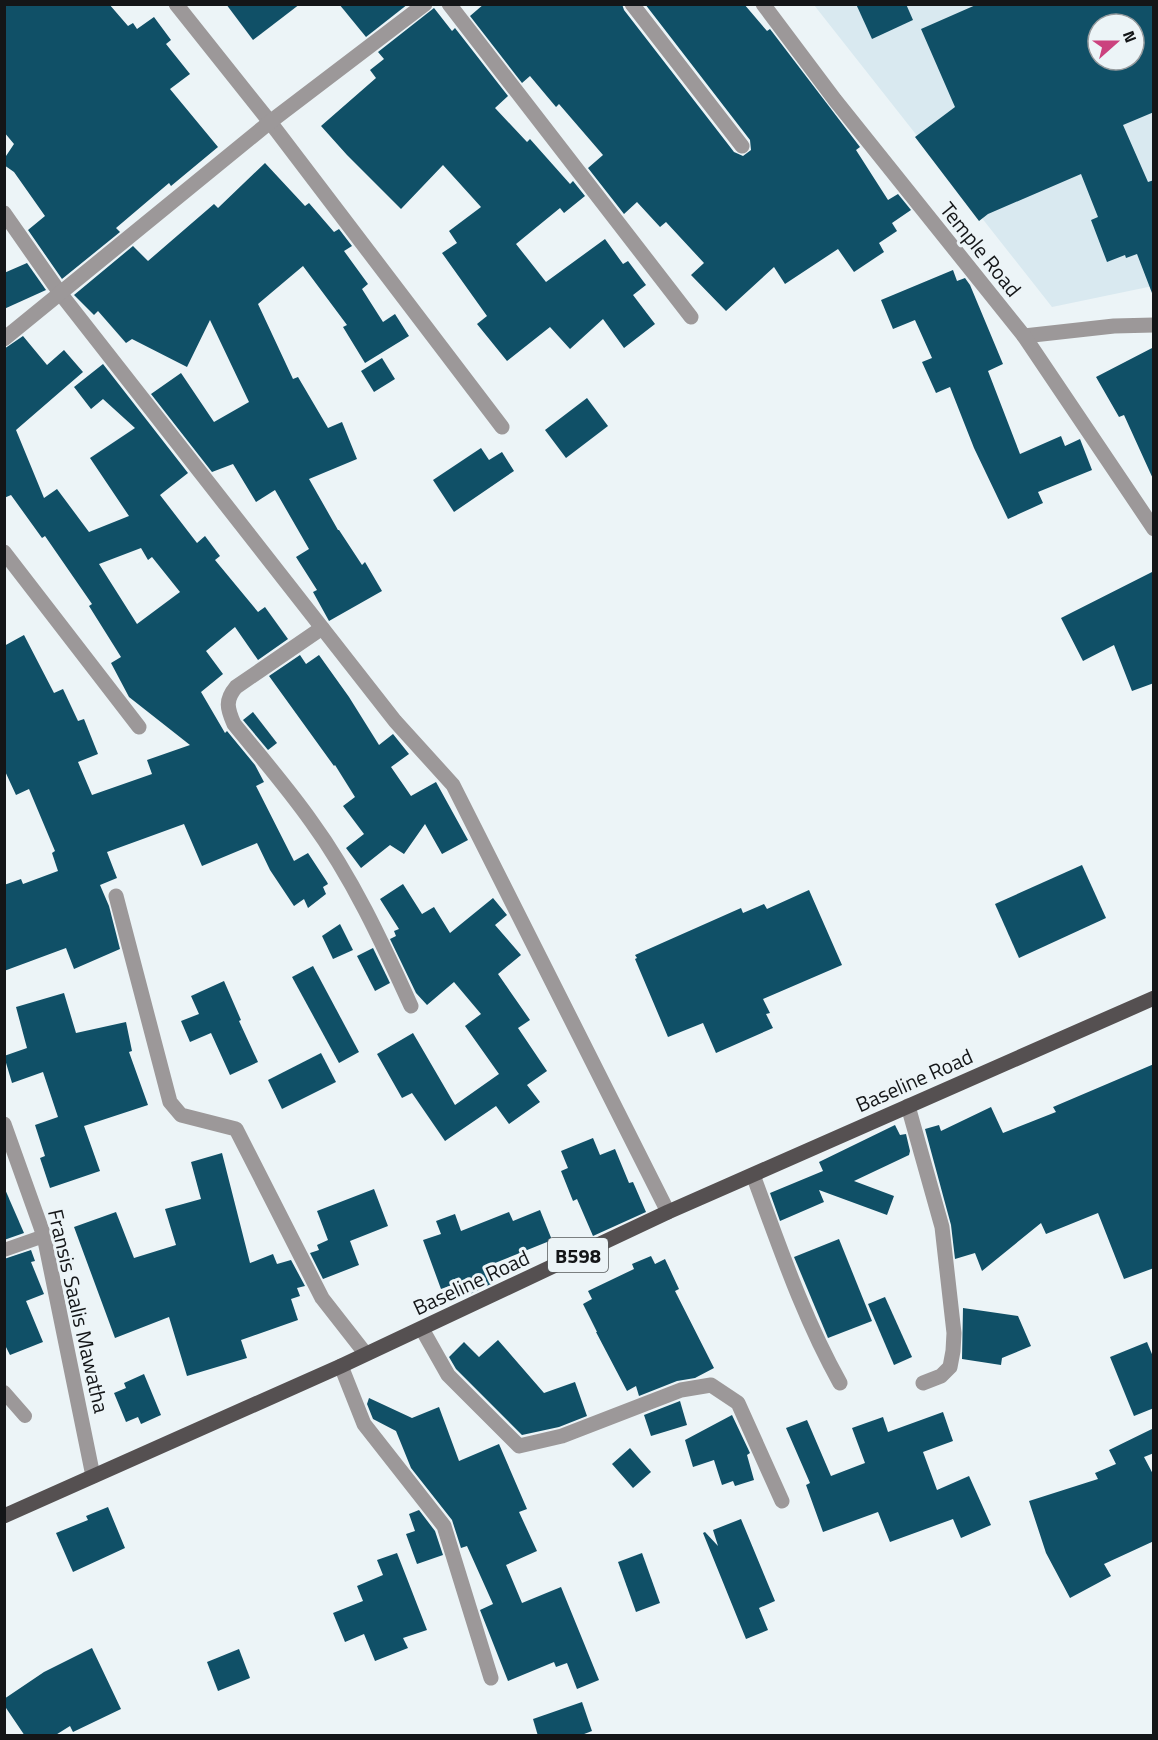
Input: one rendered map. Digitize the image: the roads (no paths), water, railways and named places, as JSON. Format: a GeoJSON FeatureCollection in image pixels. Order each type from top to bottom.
{"type":"FeatureCollection","features":[{"type":"Feature","properties":{"kind":"main road","name":"Baseline Road"},"geometry":{"type":"LineString","coordinates":[[4,1516],[422,1329],[668,1212],[1154,998]]}},
{"type":"Feature","properties":{"kind":"street"},"geometry":{"type":"LineString","coordinates":[[176,4],[270,122],[502,427]]}},
{"type":"Feature","properties":{"kind":"street"},"geometry":{"type":"LineString","coordinates":[[4,339],[270,122],[426,4]]}},
{"type":"Feature","properties":{"kind":"street"},"geometry":{"type":"LineString","coordinates":[[448,4],[691,317]]}},
{"type":"Feature","properties":{"kind":"street"},"geometry":{"type":"LineString","coordinates":[[632,4],[742,146]]}},
{"type":"Feature","properties":{"kind":"street","name":"Temple Road"},"geometry":{"type":"LineString","coordinates":[[763,4],[835,100],[1024,336],[1154,529]]}},
{"type":"Feature","properties":{"kind":"street"},"geometry":{"type":"LineString","coordinates":[[4,213],[60,293],[395,721],[453,785],[668,1212]]}},
{"type":"Feature","properties":{"kind":"street"},"geometry":{"type":"LineString","coordinates":[[1024,336],[1114,326],[1154,325]]}},
{"type":"Feature","properties":{"kind":"street"},"geometry":{"type":"LineString","coordinates":[[4,552],[139,727]]}},
{"type":"Feature","properties":{"kind":"street"},"geometry":{"type":"LineString","coordinates":[[322,628],[236,687],[228,697],[228,710],[234,724],[311,821],[333,854],[354,889],[411,1006]]}},
{"type":"Feature","properties":{"kind":"street"},"geometry":{"type":"LineString","coordinates":[[116,896],[170,1102],[181,1115],[236,1129],[322,1298],[365,1353]]}},
{"type":"Feature","properties":{"kind":"street"},"geometry":{"type":"LineString","coordinates":[[908,1106],[942,1227],[954,1333],[950,1367],[940,1376],[923,1383]]}},
{"type":"Feature","properties":{"kind":"street","name":"Fransis Saalis Mawatha"},"geometry":{"type":"LineString","coordinates":[[4,1124],[44,1236],[93,1476]]}},
{"type":"Feature","properties":{"kind":"street"},"geometry":{"type":"LineString","coordinates":[[753,1175],[805,1314],[840,1383]]}},
{"type":"Feature","properties":{"kind":"street"},"geometry":{"type":"LineString","coordinates":[[422,1329],[448,1376],[519,1446],[562,1436],[681,1390],[711,1385],[738,1403],[782,1501]]}},
{"type":"Feature","properties":{"kind":"street"},"geometry":{"type":"LineString","coordinates":[[340,1366],[364,1424],[444,1526],[491,1678]]}},
{"type":"Feature","properties":{"kind":"lane"},"geometry":{"type":"LineString","coordinates":[[4,1250],[44,1236]]}},
{"type":"Feature","properties":{"kind":"lane"},"geometry":{"type":"LineString","coordinates":[[4,1392],[25,1416]]}}]}
